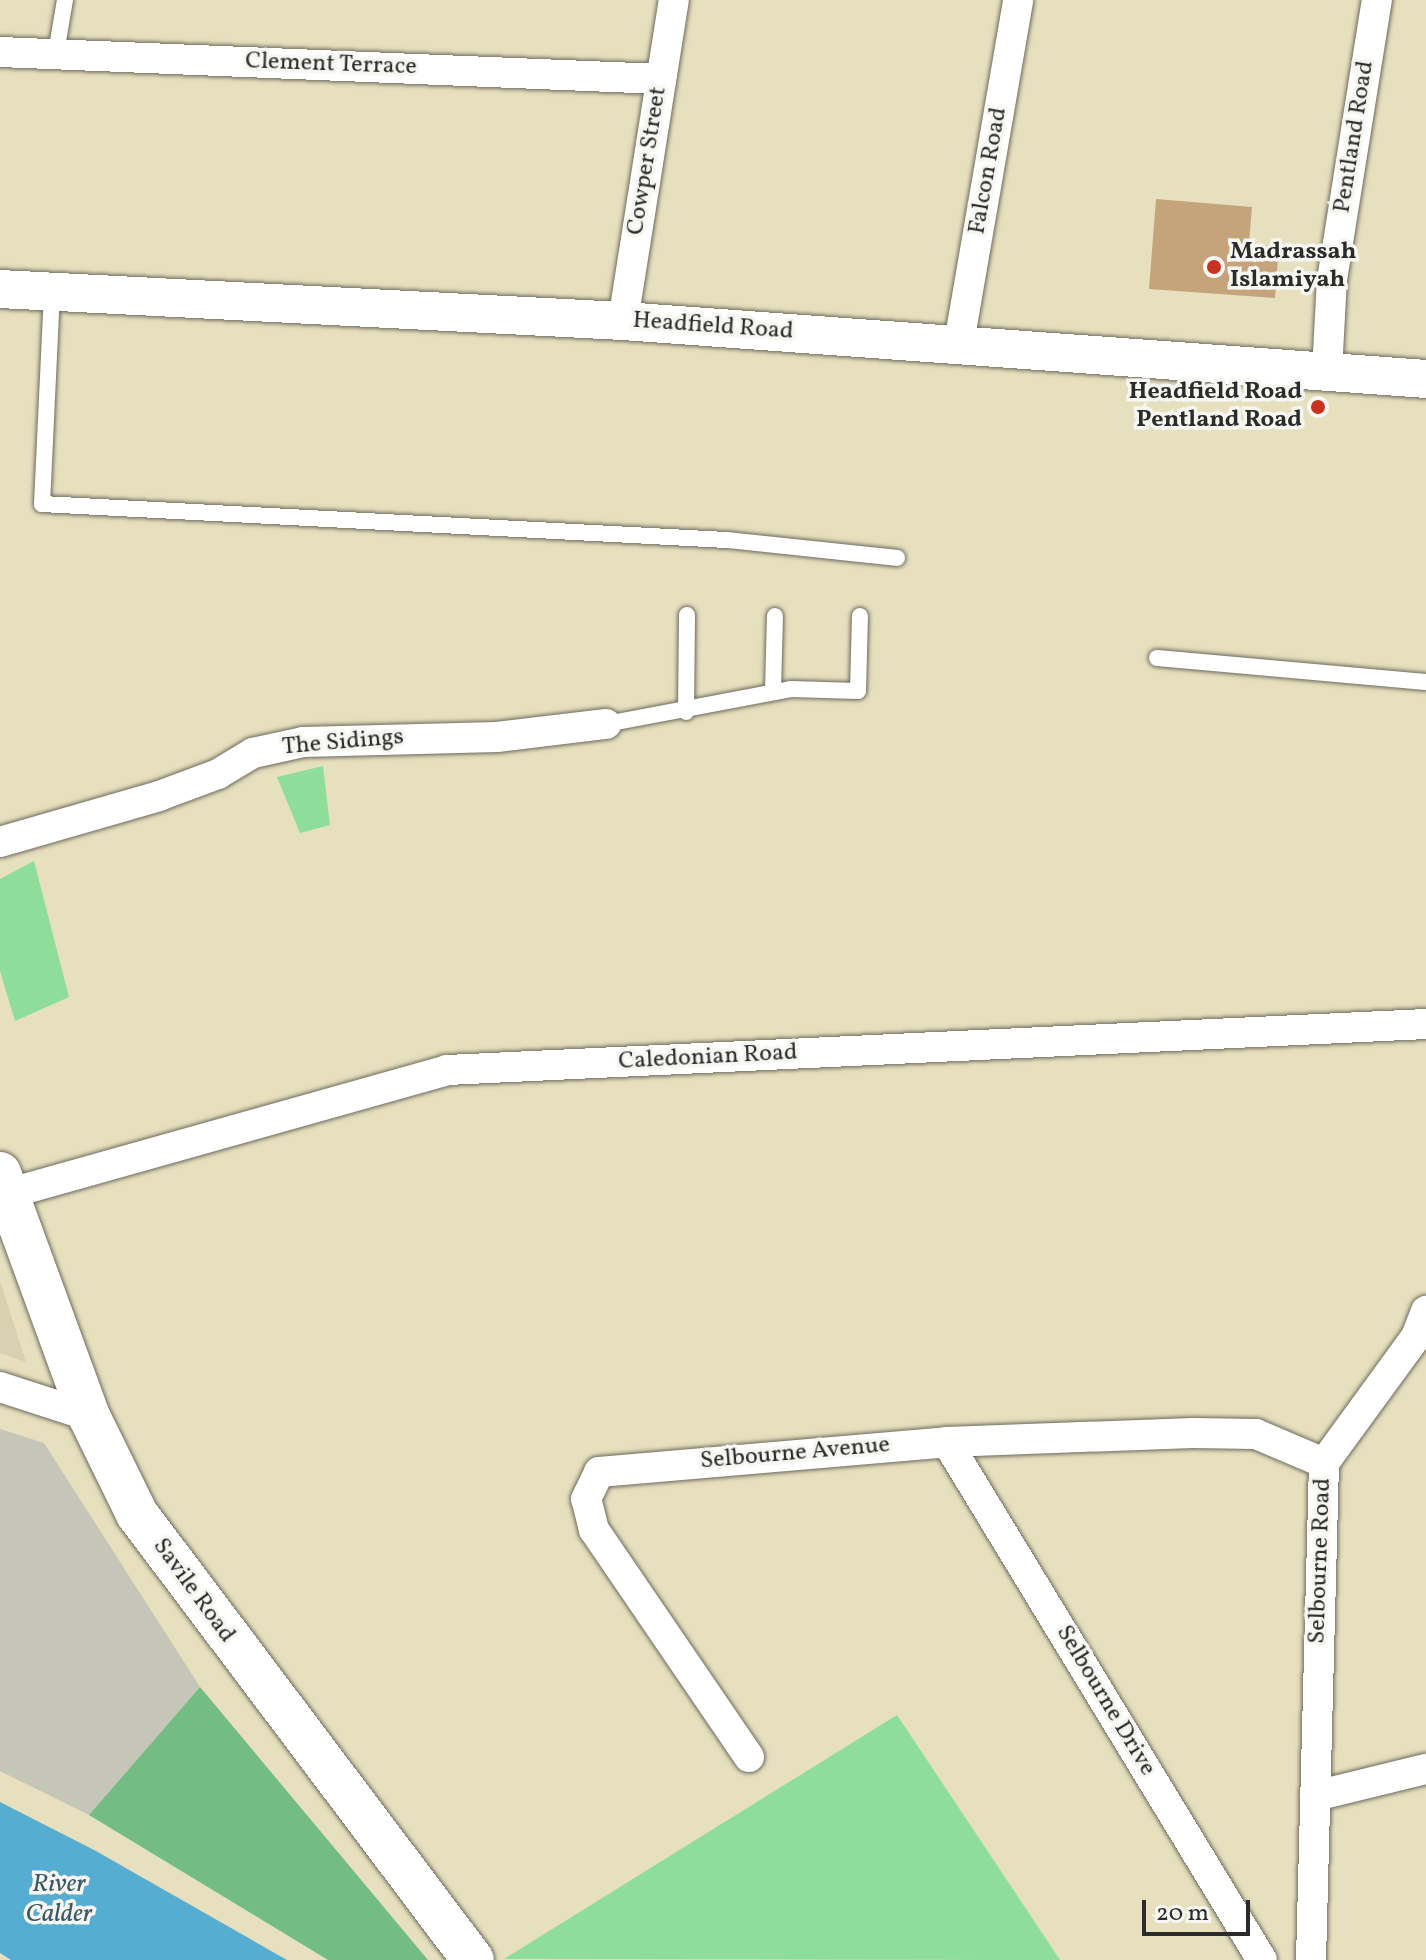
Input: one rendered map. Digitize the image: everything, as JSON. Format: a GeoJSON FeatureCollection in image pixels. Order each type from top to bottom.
{"type":"FeatureCollection","features":[{"type":"Feature","properties":{"kind":"main road","name":"Savile Road"},"geometry":{"type":"LineString","coordinates":[[3,1184],[89,1416],[137,1514],[473,1960]]}},
{"type":"Feature","properties":{"kind":"street","name":"Cowper Street"},"geometry":{"type":"LineString","coordinates":[[623,321],[674,0]]}},
{"type":"Feature","properties":{"kind":"street","name":"Falcon Road"},"geometry":{"type":"LineString","coordinates":[[959,343],[1018,0]]}},
{"type":"Feature","properties":{"kind":"street","name":"Pentland Road"},"geometry":{"type":"LineString","coordinates":[[1327,371],[1332,280],[1377,0]]}},
{"type":"Feature","properties":{"kind":"street","name":"Clement Terrace"},"geometry":{"type":"LineString","coordinates":[[0,52],[661,79]]}},
{"type":"Feature","properties":{"kind":"street","name":"Headfield Road"},"geometry":{"type":"LineString","coordinates":[[0,289],[623,321],[1426,379]]}},
{"type":"Feature","properties":{"kind":"street","name":"The Sidings"},"geometry":{"type":"LineString","coordinates":[[0,842],[159,796],[218,774],[253,753],[303,742],[497,737],[606,724]]}},
{"type":"Feature","properties":{"kind":"street","name":"Caledonian Road"},"geometry":{"type":"LineString","coordinates":[[3,1184],[447,1070],[1426,1024]]}},
{"type":"Feature","properties":{"kind":"street","name":"Selbourne Road"},"geometry":{"type":"LineString","coordinates":[[1311,1960],[1324,1463],[1416,1337],[1426,1311]]}},
{"type":"Feature","properties":{"kind":"street"},"geometry":{"type":"LineString","coordinates":[[0,1387],[89,1416]]}},
{"type":"Feature","properties":{"kind":"street","name":"Selbourne Avenue"},"geometry":{"type":"LineString","coordinates":[[749,1757],[594,1530],[586,1499],[599,1472],[947,1442],[1256,1434],[1324,1463]]}},
{"type":"Feature","properties":{"kind":"street","name":"Selbourne Drive"},"geometry":{"type":"LineString","coordinates":[[947,1442],[1262,1960]]}},
{"type":"Feature","properties":{"kind":"street"},"geometry":{"type":"LineString","coordinates":[[1315,1796],[1426,1769]]}},
{"type":"Feature","properties":{"kind":"lane"},"geometry":{"type":"LineString","coordinates":[[56,53],[65,0]]}},
{"type":"Feature","properties":{"kind":"lane"},"geometry":{"type":"LineString","coordinates":[[52,292],[42,504],[727,540],[897,558]]}},
{"type":"Feature","properties":{"kind":"lane"},"geometry":{"type":"LineString","coordinates":[[686,712],[687,615]]}},
{"type":"Feature","properties":{"kind":"lane"},"geometry":{"type":"LineString","coordinates":[[773,691],[775,616]]}},
{"type":"Feature","properties":{"kind":"lane"},"geometry":{"type":"LineString","coordinates":[[606,724],[686,712],[773,691],[858,691],[860,616]]}},
{"type":"Feature","properties":{"kind":"lane"},"geometry":{"type":"LineString","coordinates":[[1157,658],[1426,682]]}},
{"type":"Feature","properties":{"kind":"shaded area"},"geometry":{"type":"Polygon","coordinates":[[[0,1281],[26,1362],[0,1353],[0,1281]]]}},
{"type":"Feature","properties":{"kind":"shaded area"},"geometry":{"type":"Polygon","coordinates":[[[0,1429],[44,1443],[200,1687],[89,1815],[0,1771],[0,1429]]]}},
{"type":"Feature","properties":{"kind":"green space"},"geometry":{"type":"Polygon","coordinates":[[[323,766],[330,825],[300,833],[277,777],[323,766]]]}},
{"type":"Feature","properties":{"kind":"green space"},"geometry":{"type":"Polygon","coordinates":[[[34,861],[69,997],[15,1021],[0,971],[0,879],[34,861]]]}},
{"type":"Feature","properties":{"kind":"green space"},"geometry":{"type":"Polygon","coordinates":[[[200,1687],[428,1960],[328,1960],[89,1815],[200,1687]]]}},
{"type":"Feature","properties":{"kind":"green space"},"geometry":{"type":"Polygon","coordinates":[[[897,1715],[1060,1960],[504,1959],[897,1715]]]}},
{"type":"Feature","properties":{"kind":"water","name":"River Calder"},"geometry":{"type":"Polygon","coordinates":[[[0,1802],[96,1851],[287,1960],[11,1960],[0,1953],[0,1802]]]}},
{"type":"Feature","properties":{"kind":"building","name":"Madrassah Islamiyah"},"geometry":{"type":"Polygon","coordinates":[[[1156,199],[1252,207],[1249,244],[1279,246],[1275,298],[1149,289],[1156,199]]]}},
{"type":"Feature","properties":{"kind":"place","name":"Madrassah Islamiyah"},"geometry":{"type":"Point","coordinates":[1214,267]}},
{"type":"Feature","properties":{"kind":"place","name":"Headfield Road Pentland Road"},"geometry":{"type":"Point","coordinates":[1318,407]}}]}
